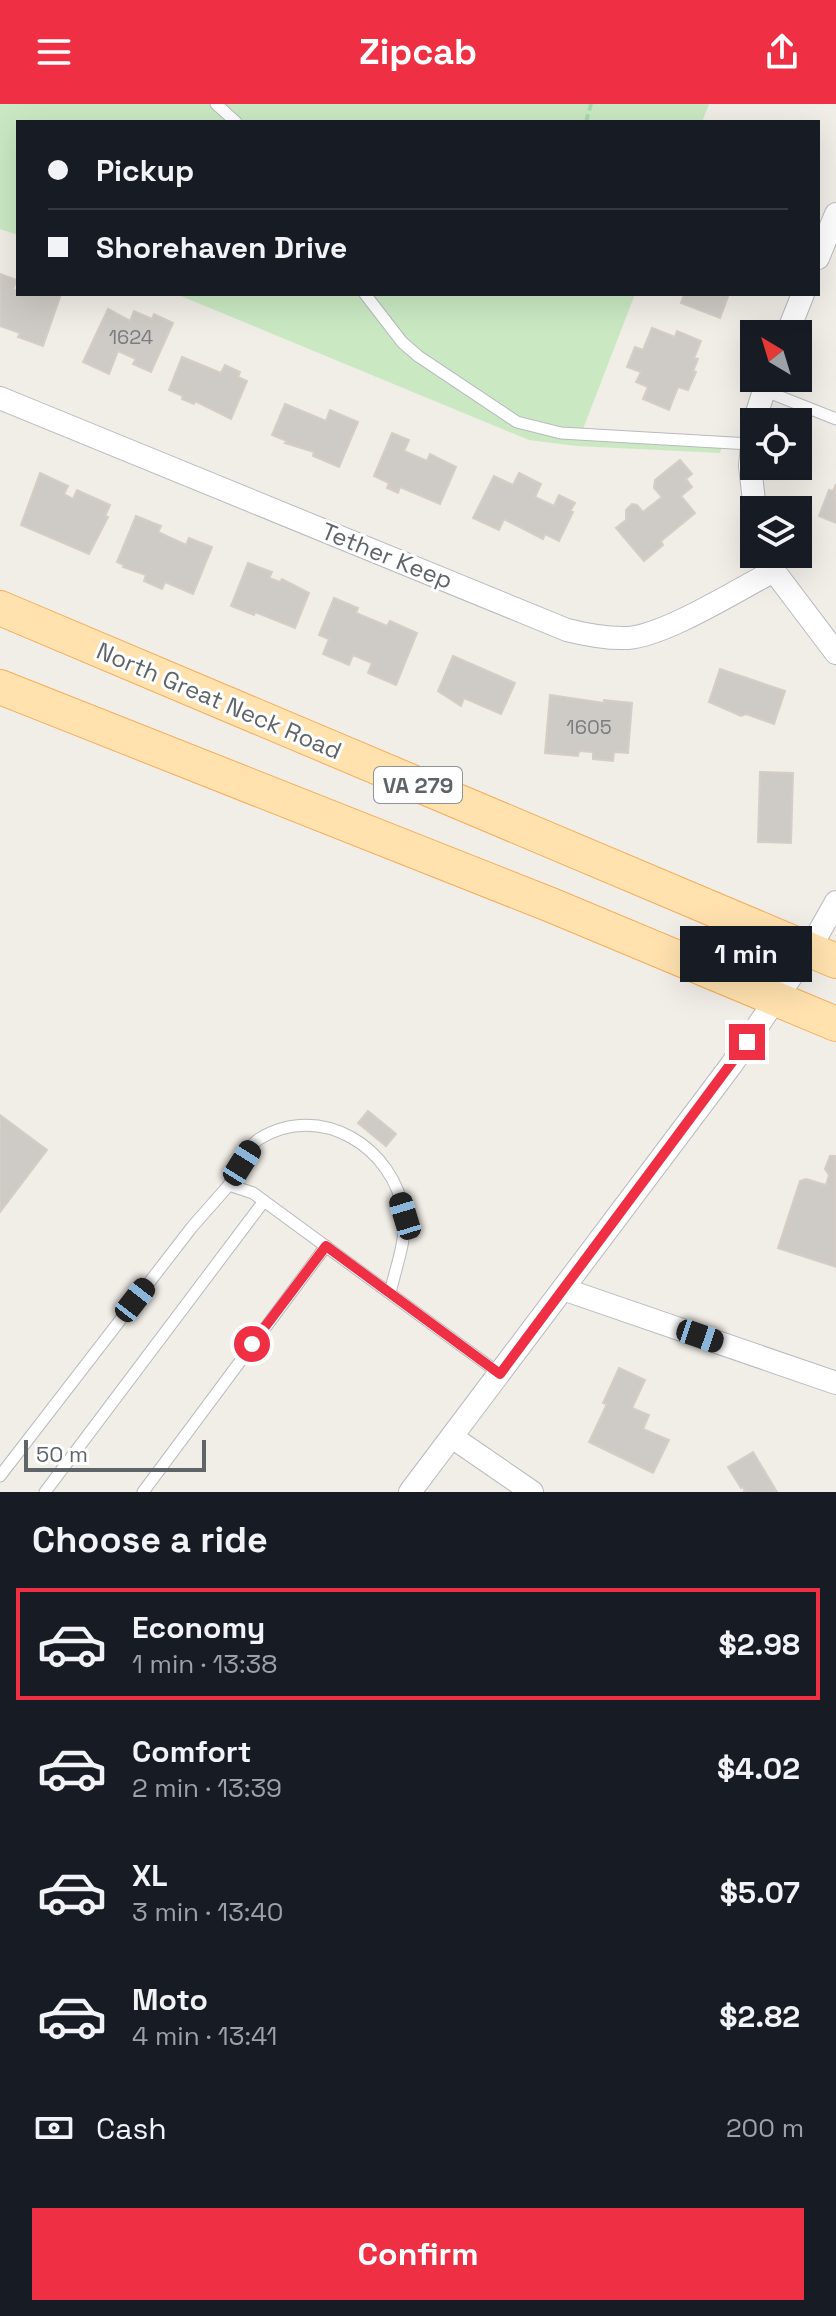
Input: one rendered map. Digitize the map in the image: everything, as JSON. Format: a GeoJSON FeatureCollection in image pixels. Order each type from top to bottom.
{"type":"FeatureCollection","features":[{"type":"Feature","properties":{"kind":"main road","name":"North Great Neck Road"},"geometry":{"type":"LineString","coordinates":[[0,608],[823,956]]}},
{"type":"Feature","properties":{"kind":"main road","name":"VA 279"},"geometry":{"type":"LineString","coordinates":[[0,687],[551,905],[836,1024]]}},
{"type":"Feature","properties":{"kind":"street"},"geometry":{"type":"LineString","coordinates":[[820,253],[836,214]]}},
{"type":"Feature","properties":{"kind":"street"},"geometry":{"type":"LineString","coordinates":[[793,320],[802,296]]}},
{"type":"Feature","properties":{"kind":"street","name":"Tether Keep"},"geometry":{"type":"LineString","coordinates":[[0,398],[567,630],[600,638],[631,637],[663,629],[761,568]]}},
{"type":"Feature","properties":{"kind":"street"},"geometry":{"type":"LineString","coordinates":[[775,568],[836,653]]}},
{"type":"Feature","properties":{"kind":"street"},"geometry":{"type":"LineString","coordinates":[[410,1492],[732,1064],[777,998],[823,956],[836,902]]}},
{"type":"Feature","properties":{"kind":"street"},"geometry":{"type":"LineString","coordinates":[[563,1289],[836,1383]]}},
{"type":"Feature","properties":{"kind":"street"},"geometry":{"type":"LineString","coordinates":[[452,1437],[532,1492]]}},
{"type":"Feature","properties":{"kind":"lane"},"geometry":{"type":"LineString","coordinates":[[216,104],[234,120]]}},
{"type":"Feature","properties":{"kind":"lane"},"geometry":{"type":"LineString","coordinates":[[367,296],[402,342],[418,356],[517,422],[561,433],[740,430]]}},
{"type":"Feature","properties":{"kind":"lane"},"geometry":{"type":"LineString","coordinates":[[782,392],[836,419]]}},
{"type":"Feature","properties":{"kind":"lane"},"geometry":{"type":"LineString","coordinates":[[0,1476],[182,1239],[229,1185],[255,1141],[283,1127],[322,1124],[347,1135],[378,1157],[392,1175],[405,1216],[390,1293]]}},
{"type":"Feature","properties":{"kind":"lane"},"geometry":{"type":"LineString","coordinates":[[229,1185],[253,1193],[500,1374]]}},
{"type":"Feature","properties":{"kind":"lane"},"geometry":{"type":"LineString","coordinates":[[45,1492],[264,1201]]}},
{"type":"Feature","properties":{"kind":"lane"},"geometry":{"type":"LineString","coordinates":[[143,1492],[326,1246]]}},
{"type":"Feature","properties":{"kind":"green space"},"geometry":{"type":"Polygon","coordinates":[[[0,104],[709,104],[703,120],[16,120],[16,234],[0,229],[0,104]]]}},
{"type":"Feature","properties":{"kind":"green space"},"geometry":{"type":"Polygon","coordinates":[[[181,296],[634,296],[583,429],[725,438],[720,453],[576,446],[529,440],[181,296]]]}},
{"type":"Feature","properties":{"kind":"building"},"geometry":{"type":"Polygon","coordinates":[[[0,274],[16,280],[13,289],[16,296],[60,296],[43,346],[0,326],[0,274]]]}},
{"type":"Feature","properties":{"kind":"building"},"geometry":{"type":"Polygon","coordinates":[[[684,296],[728,296],[720,318],[681,303],[684,296]]]}},
{"type":"Feature","properties":{"kind":"building"},"geometry":{"type":"Polygon","coordinates":[[[108,309],[130,321],[134,311],[152,319],[154,314],[173,323],[151,372],[133,364],[136,359],[118,351],[109,374],[83,362],[108,309]]]}},
{"type":"Feature","properties":{"kind":"building"},"geometry":{"type":"Polygon","coordinates":[[[652,328],[675,337],[677,331],[701,341],[694,358],[698,359],[693,371],[696,372],[688,390],[678,387],[669,410],[643,399],[648,387],[636,382],[641,372],[627,367],[635,347],[643,350],[652,328]]]}},
{"type":"Feature","properties":{"kind":"building"},"geometry":{"type":"Polygon","coordinates":[[[182,357],[221,373],[225,365],[240,372],[238,377],[247,381],[231,419],[195,401],[194,404],[182,399],[183,396],[169,390],[182,357]]]}},
{"type":"Feature","properties":{"kind":"building"},"geometry":{"type":"Polygon","coordinates":[[[285,404],[326,421],[330,410],[358,422],[339,467],[313,456],[314,452],[285,443],[287,441],[272,435],[285,404]]]}},
{"type":"Feature","properties":{"kind":"building"},"geometry":{"type":"Polygon","coordinates":[[[392,433],[409,440],[404,451],[427,461],[430,454],[456,467],[440,504],[400,487],[398,493],[387,488],[389,483],[374,476],[392,433]]]}},
{"type":"Feature","properties":{"kind":"building"},"geometry":{"type":"Polygon","coordinates":[[[680,460],[692,474],[686,479],[692,487],[681,496],[695,513],[661,541],[663,545],[644,561],[616,528],[626,520],[626,510],[632,504],[643,512],[662,497],[654,488],[655,480],[680,460]]]}},
{"type":"Feature","properties":{"kind":"building"},"geometry":{"type":"Polygon","coordinates":[[[40,473],[68,486],[64,494],[73,499],[77,490],[110,505],[105,516],[108,517],[89,554],[21,525],[40,473]]]}},
{"type":"Feature","properties":{"kind":"building"},"geometry":{"type":"Polygon","coordinates":[[[519,473],[541,484],[535,497],[554,506],[559,495],[575,503],[559,541],[545,534],[543,539],[504,519],[499,530],[473,518],[494,476],[513,485],[519,473]]]}},
{"type":"Feature","properties":{"kind":"building"},"geometry":{"type":"Polygon","coordinates":[[[836,484],[836,523],[819,516],[829,490],[833,491],[836,484]]]}},
{"type":"Feature","properties":{"kind":"building"},"geometry":{"type":"Polygon","coordinates":[[[136,516],[161,526],[158,532],[186,545],[189,538],[212,547],[193,594],[165,582],[162,589],[144,581],[146,575],[117,562],[136,516]]]}},
{"type":"Feature","properties":{"kind":"building"},"geometry":{"type":"Polygon","coordinates":[[[248,563],[272,572],[269,578],[280,582],[282,579],[309,593],[295,628],[231,606],[248,563]]]}},
{"type":"Feature","properties":{"kind":"building"},"geometry":{"type":"Polygon","coordinates":[[[334,598],[358,608],[356,613],[387,626],[390,621],[417,633],[396,685],[368,673],[372,663],[353,655],[349,665],[323,654],[329,639],[319,635],[334,598]]]}},
{"type":"Feature","properties":{"kind":"building"},"geometry":{"type":"Polygon","coordinates":[[[453,656],[515,683],[501,714],[464,698],[461,706],[438,691],[453,656]]]}},
{"type":"Feature","properties":{"kind":"building"},"geometry":{"type":"Polygon","coordinates":[[[720,669],[785,691],[774,724],[746,714],[741,716],[709,702],[720,669]]]}},
{"type":"Feature","properties":{"kind":"building"},"geometry":{"type":"Polygon","coordinates":[[[550,695],[604,703],[604,700],[632,703],[628,753],[614,752],[613,761],[593,759],[593,752],[579,751],[578,756],[545,753],[550,695]]]}},
{"type":"Feature","properties":{"kind":"building"},"geometry":{"type":"Polygon","coordinates":[[[760,772],[793,773],[791,843],[758,842],[760,772]]]}},
{"type":"Feature","properties":{"kind":"building"},"geometry":{"type":"Polygon","coordinates":[[[368,1111],[396,1134],[386,1146],[358,1123],[368,1111]]]}},
{"type":"Feature","properties":{"kind":"building"},"geometry":{"type":"Polygon","coordinates":[[[0,1115],[47,1150],[0,1212],[0,1115]]]}},
{"type":"Feature","properties":{"kind":"building"},"geometry":{"type":"Polygon","coordinates":[[[830,1156],[836,1156],[836,1267],[778,1248],[800,1181],[806,1179],[826,1185],[829,1175],[825,1169],[830,1156]]]}},
{"type":"Feature","properties":{"kind":"building"},"geometry":{"type":"Polygon","coordinates":[[[619,1368],[645,1380],[632,1408],[649,1415],[643,1429],[669,1440],[653,1473],[589,1442],[607,1404],[603,1403],[619,1368]]]}},
{"type":"Feature","properties":{"kind":"building"},"geometry":{"type":"Polygon","coordinates":[[[753,1452],[777,1492],[743,1492],[743,1487],[728,1467],[753,1452]]]}},
{"type":"Feature","properties":{"kind":"route"},"geometry":{"type":"LineString","coordinates":[[252,1344],[326,1246],[500,1374],[747,1042]]}}]}
